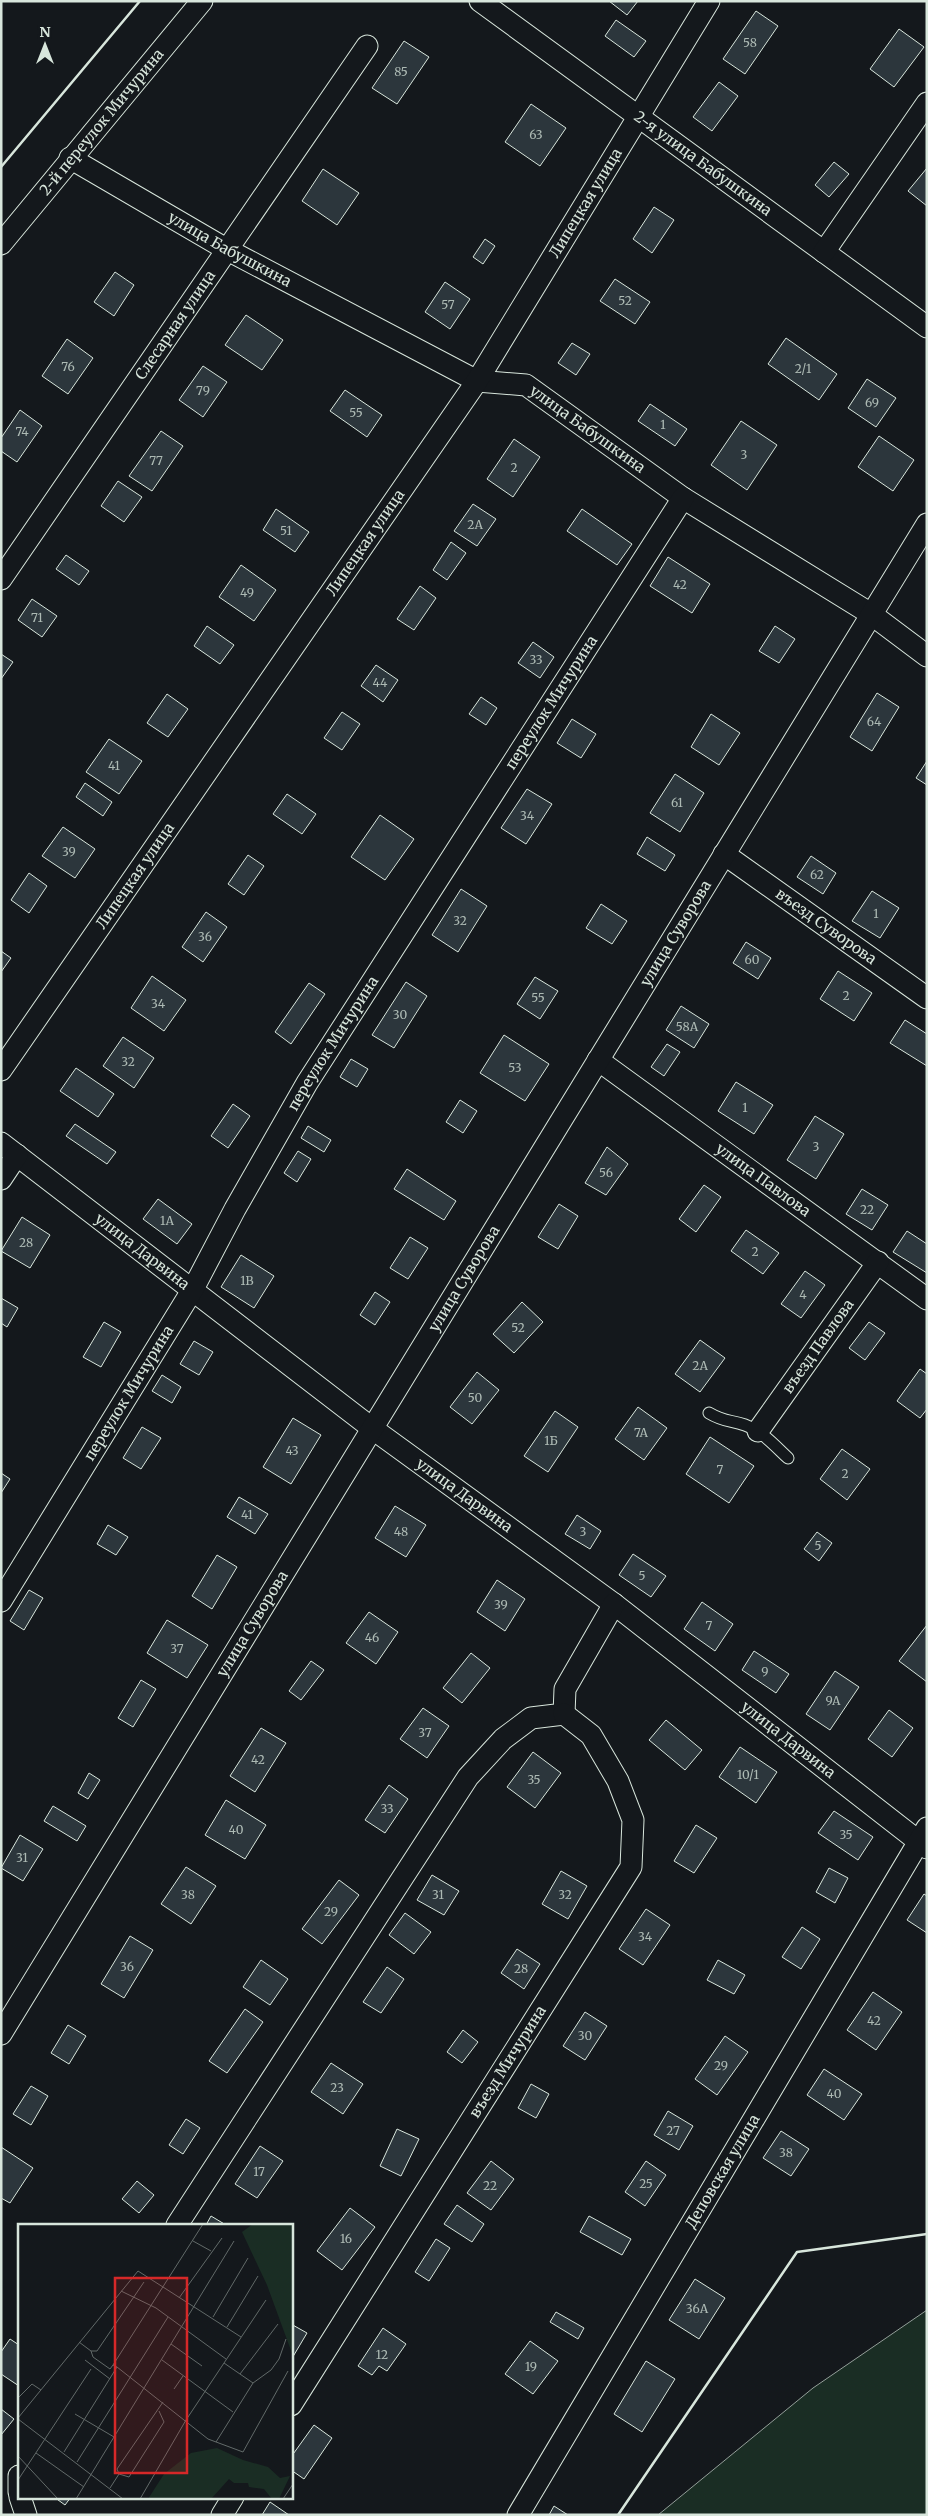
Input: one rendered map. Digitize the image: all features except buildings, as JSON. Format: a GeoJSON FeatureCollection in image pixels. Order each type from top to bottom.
{"type":"FeatureCollection","features":[{"type":"Feature","properties":{"kind":"street","name":"2-й переулок Мичурина"},"geometry":{"type":"LineString","coordinates":[[1,244],[70,158],[202,1]]}},
{"type":"Feature","properties":{"kind":"street","name":"2-я улица Бабушкина"},"geometry":{"type":"LineString","coordinates":[[480,1],[927,327]]}},
{"type":"Feature","properties":{"kind":"street","name":"Липецкая улица"},"geometry":{"type":"LineString","coordinates":[[1,1070],[478,381],[709,1]]}},
{"type":"Feature","properties":{"kind":"street","name":"Слесарная улица"},"geometry":{"type":"LineString","coordinates":[[1,580],[226,249],[367,46]]}},
{"type":"Feature","properties":{"kind":"street"},"geometry":{"type":"LineString","coordinates":[[824,252],[927,102]]}},
{"type":"Feature","properties":{"kind":"street","name":"улица Бабушкина"},"geometry":{"type":"LineString","coordinates":[[70,158],[226,249],[478,381],[526,385],[683,498],[871,614],[927,656]]}},
{"type":"Feature","properties":{"kind":"street","name":"переулок Мичурина"},"geometry":{"type":"LineString","coordinates":[[1,1601],[193,1289],[235,1209],[308,1083],[683,498]]}},
{"type":"Feature","properties":{"kind":"street","name":"улица Суворова"},"geometry":{"type":"LineString","coordinates":[[1,2034],[927,524]]}},
{"type":"Feature","properties":{"kind":"street","name":"въезд Суворова"},"geometry":{"type":"LineString","coordinates":[[724,854],[927,998]]}},
{"type":"Feature","properties":{"kind":"street","name":"улица Павлова"},"geometry":{"type":"LineString","coordinates":[[598,1060],[927,1299]]}},
{"type":"Feature","properties":{"kind":"street"},"geometry":{"type":"LineString","coordinates":[[1,1179],[9,1149]]}},
{"type":"Feature","properties":{"kind":"street","name":"улица Дарвина"},"geometry":{"type":"LineString","coordinates":[[9,1149],[373,1429],[614,1604],[924,1839]]}},
{"type":"Feature","properties":{"kind":"street","name":"въезд Павлова"},"geometry":{"type":"LineString","coordinates":[[758,1431],[878,1262]]}},
{"type":"Feature","properties":{"kind":"street"},"geometry":{"type":"LineString","coordinates":[[178,2224],[468,1778],[503,1739],[531,1718],[564,1714],[565,1689],[614,1604]]}},
{"type":"Feature","properties":{"kind":"street","name":"въезд Мичурина"},"geometry":{"type":"LineString","coordinates":[[292,2402],[631,1868],[633,1820],[618,1782],[591,1735],[564,1714]]}},
{"type":"Feature","properties":{"kind":"street","name":"Деповская улица"},"geometry":{"type":"LineString","coordinates":[[518,2515],[924,1839]]}},
{"type":"Feature","properties":{"kind":"street"},"geometry":{"type":"LineString","coordinates":[[20,2498],[26,2515]]}},
{"type":"Feature","properties":{"kind":"street"},"geometry":{"type":"LineString","coordinates":[[222,2515],[232,2498]]}},
{"type":"Feature","properties":{"kind":"lane"},"geometry":{"type":"LineString","coordinates":[[709,1413],[724,1422],[745,1425],[758,1431],[788,1458]]}},
{"type":"Feature","properties":{"kind":"green space"},"geometry":{"type":"Polygon","coordinates":[[[927,2310],[927,2515],[658,2515],[813,2388],[927,2310]]]}},
{"type":"Feature","properties":{"kind":"wall"},"geometry":{"type":"LineString","coordinates":[[1,167],[140,1]]}},
{"type":"Feature","properties":{"kind":"wall"},"geometry":{"type":"LineString","coordinates":[[618,2515],[797,2252],[927,2234]]}}]}
